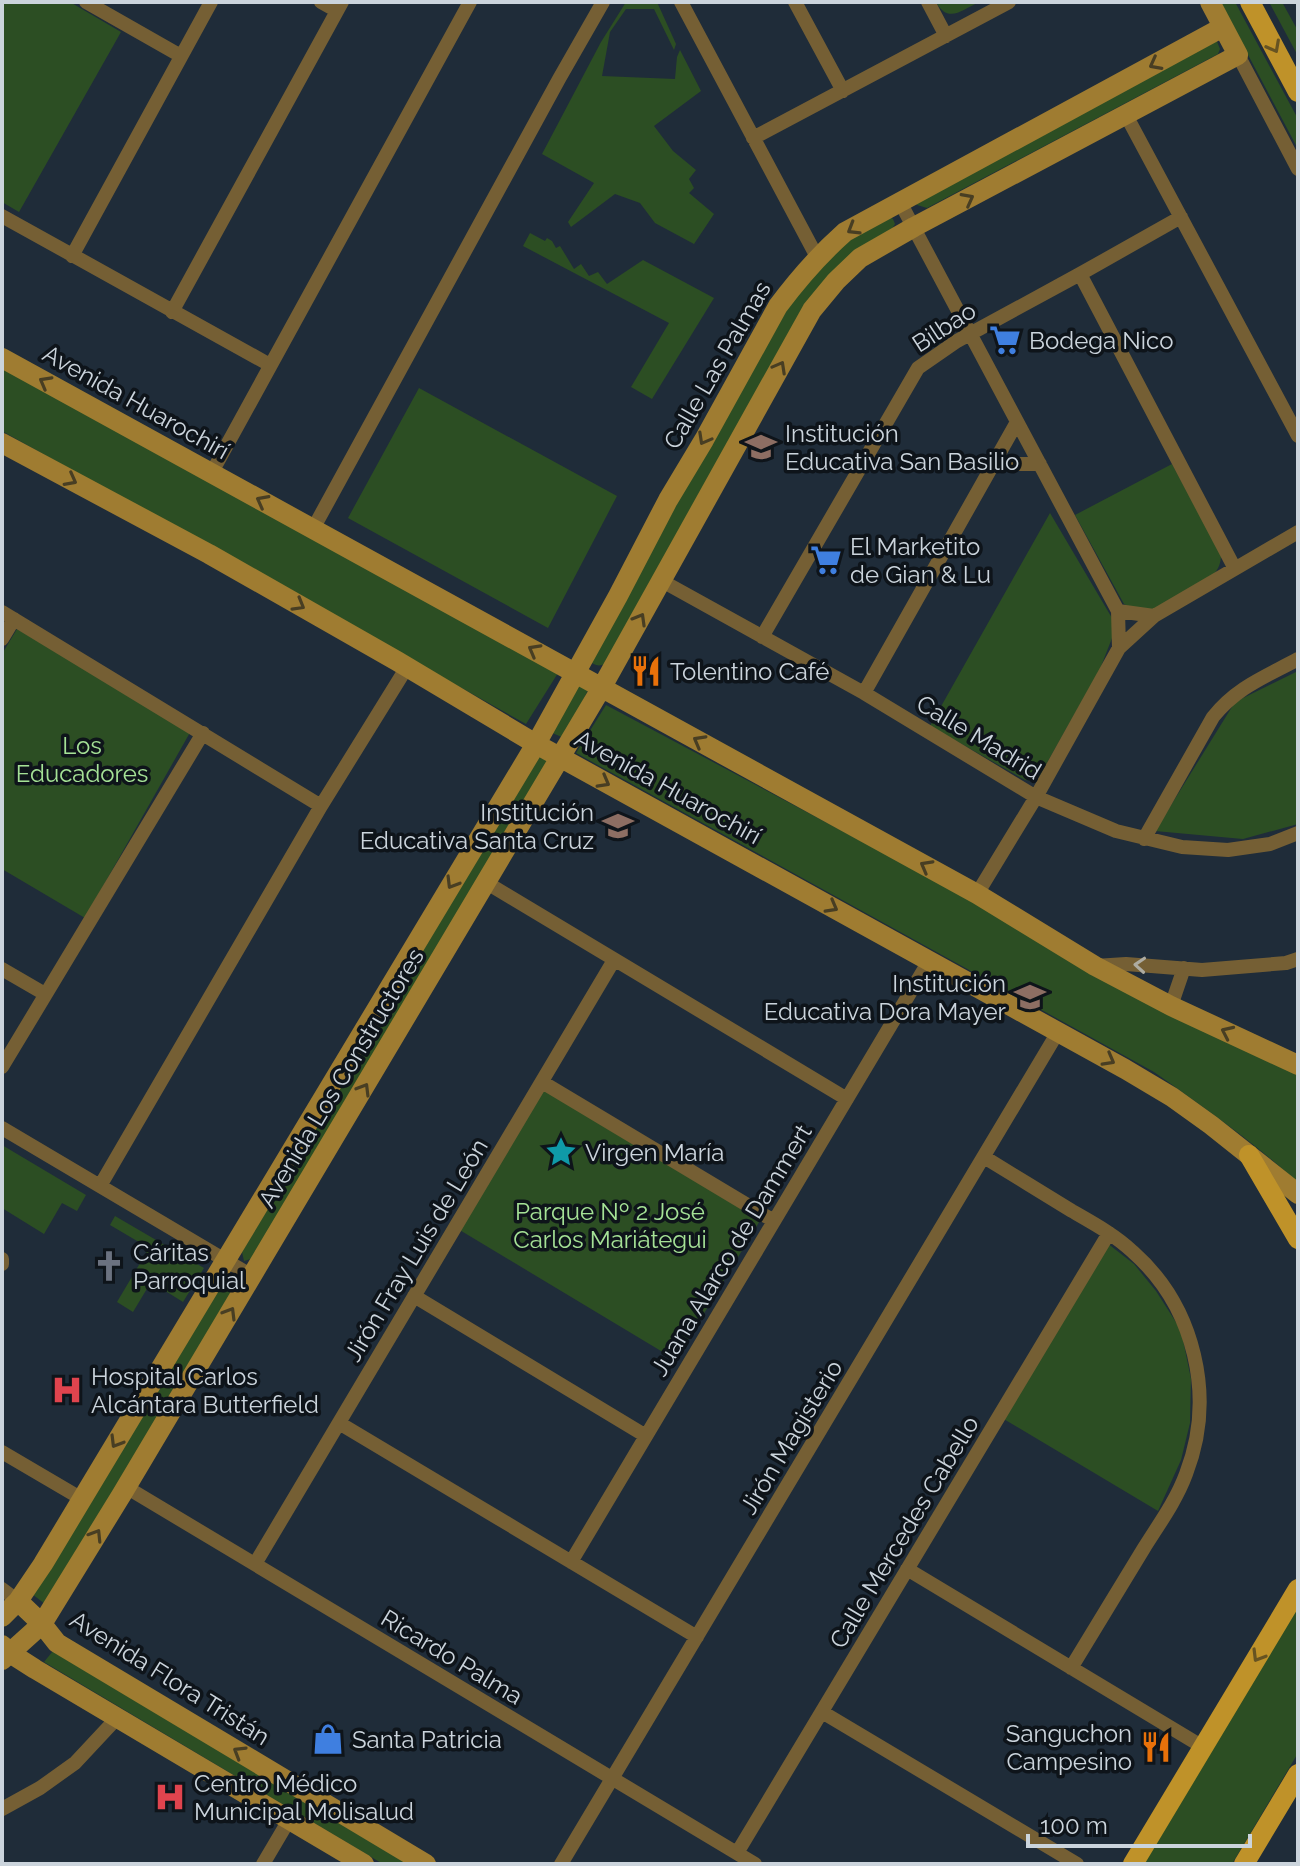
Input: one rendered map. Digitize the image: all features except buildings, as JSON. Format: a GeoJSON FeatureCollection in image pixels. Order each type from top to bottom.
{"type":"FeatureCollection","features":[{"type":"Feature","properties":{"kind":"main road"},"geometry":{"type":"LineString","coordinates":[[1250,2],[1298,92]]}},
{"type":"Feature","properties":{"kind":"main road"},"geometry":{"type":"LineString","coordinates":[[1249,1155],[1298,1239]]}},
{"type":"Feature","properties":{"kind":"main road"},"geometry":{"type":"LineString","coordinates":[[1133,1864],[1298,1589]]}},
{"type":"Feature","properties":{"kind":"main road"},"geometry":{"type":"LineString","coordinates":[[1244,1864],[1298,1774]]}},
{"type":"Feature","properties":{"kind":"street"},"geometry":{"type":"LineString","coordinates":[[86,2],[181,56]]}},
{"type":"Feature","properties":{"kind":"street"},"geometry":{"type":"LineString","coordinates":[[72,256],[211,2]]}},
{"type":"Feature","properties":{"kind":"street"},"geometry":{"type":"LineString","coordinates":[[172,312],[340,6],[321,2]]}},
{"type":"Feature","properties":{"kind":"street"},"geometry":{"type":"LineString","coordinates":[[211,474],[470,2]]}},
{"type":"Feature","properties":{"kind":"street"},"geometry":{"type":"LineString","coordinates":[[313,529],[603,2]]}},
{"type":"Feature","properties":{"kind":"street"},"geometry":{"type":"LineString","coordinates":[[681,2],[817,257]]}},
{"type":"Feature","properties":{"kind":"street"},"geometry":{"type":"LineString","coordinates":[[795,2],[843,91]]}},
{"type":"Feature","properties":{"kind":"street"},"geometry":{"type":"LineString","coordinates":[[928,2],[946,36]]}},
{"type":"Feature","properties":{"kind":"street"},"geometry":{"type":"LineString","coordinates":[[753,138],[1009,2]]}},
{"type":"Feature","properties":{"kind":"street"},"geometry":{"type":"LineString","coordinates":[[1210,2],[1298,169]]}},
{"type":"Feature","properties":{"kind":"street","name":"Calle Las Palmas"},"geometry":{"type":"LineString","coordinates":[[536,744],[668,500],[778,306],[817,257],[845,232],[1223,27]]}},
{"type":"Feature","properties":{"kind":"street"},"geometry":{"type":"LineString","coordinates":[[560,757],[662,581],[812,310],[836,281],[860,258],[914,227],[1238,55]]}},
{"type":"Feature","properties":{"kind":"street"},"geometry":{"type":"LineString","coordinates":[[1126,115],[1298,436]]}},
{"type":"Feature","properties":{"kind":"street"},"geometry":{"type":"LineString","coordinates":[[900,202],[1118,611],[1119,648]]}},
{"type":"Feature","properties":{"kind":"street"},"geometry":{"type":"LineString","coordinates":[[2,216],[270,365]]}},
{"type":"Feature","properties":{"kind":"street","name":"Bilbao"},"geometry":{"type":"LineString","coordinates":[[762,637],[918,368],[970,333],[1181,217]]}},
{"type":"Feature","properties":{"kind":"street"},"geometry":{"type":"LineString","coordinates":[[1080,274],[1234,567]]}},
{"type":"Feature","properties":{"kind":"street","name":"Avenida Huarochirí"},"geometry":{"type":"LineString","coordinates":[[2,358],[977,894],[1095,966],[1171,1006],[1298,1065]]}},
{"type":"Feature","properties":{"kind":"street"},"geometry":{"type":"LineString","coordinates":[[864,693],[1017,422]]}},
{"type":"Feature","properties":{"kind":"street","name":"Avenida Huarochirí"},"geometry":{"type":"LineString","coordinates":[[2,443],[209,554],[536,744],[1172,1097],[1298,1194]]}},
{"type":"Feature","properties":{"kind":"street"},"geometry":{"type":"LineString","coordinates":[[994,464],[1040,464]]}},
{"type":"Feature","properties":{"kind":"street"},"geometry":{"type":"LineString","coordinates":[[977,894],[1036,797],[1119,648],[1154,616],[1298,532]]}},
{"type":"Feature","properties":{"kind":"street","name":"Calle Madrid"},"geometry":{"type":"LineString","coordinates":[[662,581],[864,693],[1036,797],[1116,831],[1182,847],[1228,850],[1270,844],[1298,833]]}},
{"type":"Feature","properties":{"kind":"street"},"geometry":{"type":"LineString","coordinates":[[1118,611],[1154,616]]}},
{"type":"Feature","properties":{"kind":"street"},"geometry":{"type":"LineString","coordinates":[[2,639],[8,615],[321,806]]}},
{"type":"Feature","properties":{"kind":"street"},"geometry":{"type":"LineString","coordinates":[[1144,839],[1213,717],[1225,702],[1241,689],[1298,659]]}},
{"type":"Feature","properties":{"kind":"street"},"geometry":{"type":"LineString","coordinates":[[100,1186],[321,806],[407,667]]}},
{"type":"Feature","properties":{"kind":"street"},"geometry":{"type":"LineString","coordinates":[[2,1067],[203,733]]}},
{"type":"Feature","properties":{"kind":"street","name":"Avenida Los Constructores"},"geometry":{"type":"LineString","coordinates":[[2,1617],[10,1595],[37,1573],[536,744]]}},
{"type":"Feature","properties":{"kind":"street","name":"Avenida Los Constructores"},"geometry":{"type":"LineString","coordinates":[[5,1653],[42,1624],[560,757]]}},
{"type":"Feature","properties":{"kind":"street"},"geometry":{"type":"LineString","coordinates":[[487,883],[847,1099]]}},
{"type":"Feature","properties":{"kind":"street"},"geometry":{"type":"LineString","coordinates":[[1095,966],[1126,964],[1202,970],[1286,963],[1298,959]]}},
{"type":"Feature","properties":{"kind":"street","name":"Jirón Fray Luis de León"},"geometry":{"type":"LineString","coordinates":[[255,1564],[614,960]]}},
{"type":"Feature","properties":{"kind":"street","name":"Juana Alarco de Dammert"},"geometry":{"type":"LineString","coordinates":[[571,1562],[929,961]]}},
{"type":"Feature","properties":{"kind":"street"},"geometry":{"type":"LineString","coordinates":[[1171,1006],[1184,968]]}},
{"type":"Feature","properties":{"kind":"street"},"geometry":{"type":"LineString","coordinates":[[2,969],[45,994]]}},
{"type":"Feature","properties":{"kind":"street","name":"Jirón Magisterio"},"geometry":{"type":"LineString","coordinates":[[561,1864],[1058,1032]]}},
{"type":"Feature","properties":{"kind":"street"},"geometry":{"type":"LineString","coordinates":[[542,1082],[774,1221]]}},
{"type":"Feature","properties":{"kind":"street"},"geometry":{"type":"LineString","coordinates":[[2,1128],[252,1276]]}},
{"type":"Feature","properties":{"kind":"street"},"geometry":{"type":"LineString","coordinates":[[984,1157],[1109,1233],[1131,1250],[1170,1297],[1188,1330],[1196,1365],[1199,1411],[1192,1458],[1179,1490],[1071,1668]]}},
{"type":"Feature","properties":{"kind":"street","name":"Calle Mercedes Cabello"},"geometry":{"type":"LineString","coordinates":[[737,1853],[1109,1233]]}},
{"type":"Feature","properties":{"kind":"street"},"geometry":{"type":"LineString","coordinates":[[414,1296],[646,1436]]}},
{"type":"Feature","properties":{"kind":"street"},"geometry":{"type":"LineString","coordinates":[[339,1423],[697,1637]]}},
{"type":"Feature","properties":{"kind":"street"},"geometry":{"type":"LineString","coordinates":[[2,1452],[82,1499]]}},
{"type":"Feature","properties":{"kind":"street","name":"Ricardo Palma"},"geometry":{"type":"LineString","coordinates":[[126,1487],[755,1864]]}},
{"type":"Feature","properties":{"kind":"street"},"geometry":{"type":"LineString","coordinates":[[907,1569],[1203,1747]]}},
{"type":"Feature","properties":{"kind":"street","name":"Avenida Flora Tristán"},"geometry":{"type":"LineString","coordinates":[[10,1595],[42,1624],[57,1643],[426,1864]]}},
{"type":"Feature","properties":{"kind":"street"},"geometry":{"type":"LineString","coordinates":[[5,1653],[364,1864]]}},
{"type":"Feature","properties":{"kind":"street"},"geometry":{"type":"LineString","coordinates":[[822,1712],[1077,1864]]}},
{"type":"Feature","properties":{"kind":"street"},"geometry":{"type":"LineString","coordinates":[[2,1809],[40,1788],[75,1763],[117,1718]]}},
{"type":"Feature","properties":{"kind":"street"},"geometry":{"type":"LineString","coordinates":[[263,1864],[289,1820]]}},
{"type":"Feature","properties":{"kind":"green space"},"geometry":{"type":"Polygon","coordinates":[[[2,2],[70,2],[121,32],[19,212],[2,202],[2,2]]]}},
{"type":"Feature","properties":{"kind":"green space"},"geometry":{"type":"Polygon","coordinates":[[[626,2],[657,2],[676,44],[674,50],[654,9],[626,9],[610,32],[602,76],[675,79],[680,50],[701,91],[654,126],[673,151],[696,170],[689,179],[694,188],[689,193],[714,214],[694,244],[655,223],[640,203],[615,194],[571,227],[568,222],[594,183],[542,154],[601,42],[626,2]]]}},
{"type":"Feature","properties":{"kind":"green space"},"geometry":{"type":"Polygon","coordinates":[[[936,2],[979,2],[950,14],[936,2]]]}},
{"type":"Feature","properties":{"kind":"green space"},"geometry":{"type":"Polygon","coordinates":[[[1220,2],[1235,2],[1298,119],[1298,149],[1220,2]]]}},
{"type":"Feature","properties":{"kind":"green space"},"geometry":{"type":"Polygon","coordinates":[[[1269,2],[1282,2],[1298,31],[1298,56],[1269,2]]]}},
{"type":"Feature","properties":{"kind":"green space"},"geometry":{"type":"Polygon","coordinates":[[[1216,39],[1220,49],[1218,54],[927,208],[915,202],[1216,39]]]}},
{"type":"Feature","properties":{"kind":"green space"},"geometry":{"type":"Polygon","coordinates":[[[888,216],[895,224],[892,229],[857,255],[605,664],[592,663],[588,660],[764,344],[807,277],[837,248],[888,216]]]}},
{"type":"Feature","properties":{"kind":"green space"},"geometry":{"type":"Polygon","coordinates":[[[530,233],[545,241],[547,238],[556,248],[560,246],[574,269],[581,264],[589,276],[598,272],[607,284],[643,260],[714,298],[652,399],[631,387],[669,323],[523,246],[530,233]]]}},
{"type":"Feature","properties":{"kind":"green space"},"geometry":{"type":"Polygon","coordinates":[[[2,364],[558,673],[526,724],[2,431],[2,364]]]}},
{"type":"Feature","properties":{"kind":"green space"},"geometry":{"type":"Polygon","coordinates":[[[419,388],[617,496],[548,628],[348,518],[419,388]]]}},
{"type":"Feature","properties":{"kind":"green space"},"geometry":{"type":"Polygon","coordinates":[[[1172,464],[1221,554],[1220,563],[1212,576],[1153,610],[1132,608],[1124,604],[1075,515],[1172,464]]]}},
{"type":"Feature","properties":{"kind":"green space"},"geometry":{"type":"Polygon","coordinates":[[[1050,513],[1112,618],[1114,633],[1100,669],[1039,777],[1032,781],[1025,780],[930,726],[1050,513]]]}},
{"type":"Feature","properties":{"kind":"green space","name":"Los Educadores"},"geometry":{"type":"Polygon","coordinates":[[[17,629],[192,729],[85,918],[2,869],[2,654],[17,629]]]}},
{"type":"Feature","properties":{"kind":"green space"},"geometry":{"type":"Polygon","coordinates":[[[1298,671],[1298,824],[1243,839],[1155,831],[1235,702],[1298,671]]]}},
{"type":"Feature","properties":{"kind":"green space"},"geometry":{"type":"Polygon","coordinates":[[[578,679],[590,686],[564,738],[550,732],[578,679]]]}},
{"type":"Feature","properties":{"kind":"green space"},"geometry":{"type":"Polygon","coordinates":[[[606,705],[1298,1071],[1298,1183],[1246,1139],[1154,1072],[576,753],[606,705]]]}},
{"type":"Feature","properties":{"kind":"green space"},"geometry":{"type":"Polygon","coordinates":[[[538,757],[549,761],[254,1258],[244,1261],[242,1252],[538,757]]]}},
{"type":"Feature","properties":{"kind":"green space","name":"Parque Nº 2 José Carlos Mariátegui"},"geometry":{"type":"Polygon","coordinates":[[[543,1089],[761,1219],[676,1360],[458,1229],[543,1089]]]}},
{"type":"Feature","properties":{"kind":"green space"},"geometry":{"type":"Polygon","coordinates":[[[2,1145],[86,1195],[77,1211],[62,1203],[44,1234],[2,1208],[2,1145]]]}},
{"type":"Feature","properties":{"kind":"green space"},"geometry":{"type":"Polygon","coordinates":[[[115,1216],[204,1268],[183,1302],[151,1282],[133,1312],[117,1302],[149,1248],[110,1225],[115,1216]]]}},
{"type":"Feature","properties":{"kind":"green space"},"geometry":{"type":"Polygon","coordinates":[[[1107,1243],[1134,1264],[1181,1330],[1191,1379],[1190,1423],[1181,1460],[1158,1511],[1002,1418],[1107,1243]]]}},
{"type":"Feature","properties":{"kind":"green space"},"geometry":{"type":"Polygon","coordinates":[[[225,1283],[234,1292],[45,1604],[32,1594],[221,1284],[225,1283]]]}},
{"type":"Feature","properties":{"kind":"green space"},"geometry":{"type":"Polygon","coordinates":[[[1298,1604],[1298,1753],[1232,1864],[1142,1864],[1298,1604]]]}},
{"type":"Feature","properties":{"kind":"green space"},"geometry":{"type":"Polygon","coordinates":[[[57,1646],[421,1864],[383,1864],[44,1662],[57,1646]]]}},
{"type":"Feature","properties":{"kind":"place","name":"Bodega Nico"},"geometry":{"type":"Point","coordinates":[1005,340]}},
{"type":"Feature","properties":{"kind":"place","name":"Institución Educativa San Basilio"},"geometry":{"type":"Point","coordinates":[761,447]}},
{"type":"Feature","properties":{"kind":"place","name":"El Marketito de Gian & Lu"},"geometry":{"type":"Point","coordinates":[826,560]}},
{"type":"Feature","properties":{"kind":"place","name":"Tolentino Café"},"geometry":{"type":"Point","coordinates":[646,671]}},
{"type":"Feature","properties":{"kind":"place","name":"Institución Educativa Santa Cruz"},"geometry":{"type":"Point","coordinates":[618,826]}},
{"type":"Feature","properties":{"kind":"place","name":"Institución Educativa Dora Mayer"},"geometry":{"type":"Point","coordinates":[1030,997]}},
{"type":"Feature","properties":{"kind":"place","name":"Virgen María"},"geometry":{"type":"Point","coordinates":[561,1152]}},
{"type":"Feature","properties":{"kind":"place","name":"Cáritas Parroquial"},"geometry":{"type":"Point","coordinates":[109,1266]}},
{"type":"Feature","properties":{"kind":"place","name":"Hospital Carlos Alcántara Butterfield"},"geometry":{"type":"Point","coordinates":[67,1390]}},
{"type":"Feature","properties":{"kind":"place","name":"Santa Patricia"},"geometry":{"type":"Point","coordinates":[328,1739]}},
{"type":"Feature","properties":{"kind":"place","name":"Sanguchon Campesino"},"geometry":{"type":"Point","coordinates":[1156,1747]}},
{"type":"Feature","properties":{"kind":"place","name":"Centro Médico Municipal Molisalud"},"geometry":{"type":"Point","coordinates":[170,1797]}}]}
